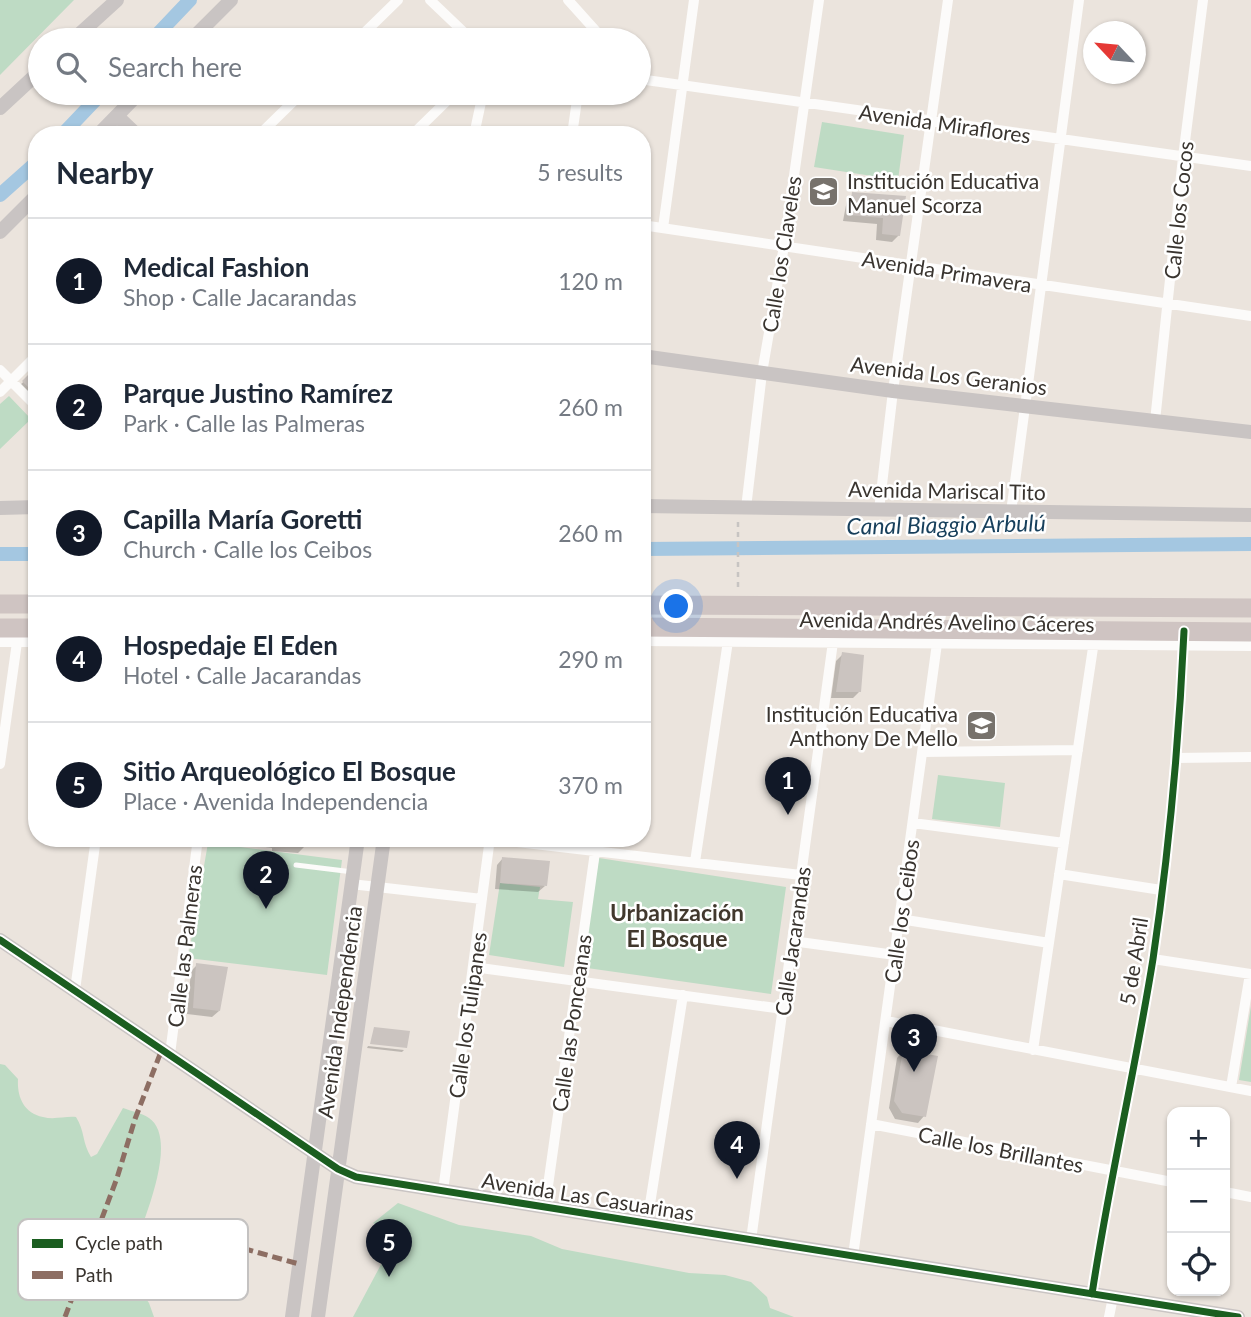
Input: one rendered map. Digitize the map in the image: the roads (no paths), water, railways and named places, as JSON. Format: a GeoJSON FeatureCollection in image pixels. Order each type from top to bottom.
{"type":"FeatureCollection","features":[{"type":"Feature","properties":{"kind":"highway"},"geometry":{"type":"LineString","coordinates":[[0,604],[28,604]]}},
{"type":"Feature","properties":{"kind":"highway","name":"Avenida Andrés Avelino Cáceres"},"geometry":{"type":"LineString","coordinates":[[651,606],[1251,608]]}},
{"type":"Feature","properties":{"kind":"highway","name":"Avenida Andrés Avelino Cáceres"},"geometry":{"type":"LineString","coordinates":[[651,627],[939,637],[1184,638],[1251,632]]}},
{"type":"Feature","properties":{"kind":"street"},"geometry":{"type":"LineString","coordinates":[[87,28],[117,0]]}},
{"type":"Feature","properties":{"kind":"street"},"geometry":{"type":"LineString","coordinates":[[203,28],[231,0]]}},
{"type":"Feature","properties":{"kind":"street"},"geometry":{"type":"LineString","coordinates":[[369,28],[398,0]]}},
{"type":"Feature","properties":{"kind":"street"},"geometry":{"type":"LineString","coordinates":[[430,0],[459,28]]}},
{"type":"Feature","properties":{"kind":"street"},"geometry":{"type":"LineString","coordinates":[[568,0],[593,28]]}},
{"type":"Feature","properties":{"kind":"street"},"geometry":{"type":"LineString","coordinates":[[663,228],[694,0]]}},
{"type":"Feature","properties":{"kind":"street","name":"Calle los Claveles"},"geometry":{"type":"LineString","coordinates":[[742,514],[784,246],[818,0]]}},
{"type":"Feature","properties":{"kind":"street"},"geometry":{"type":"LineString","coordinates":[[879,510],[948,0]]}},
{"type":"Feature","properties":{"kind":"street"},"geometry":{"type":"LineString","coordinates":[[1012,512],[1079,0]]}},
{"type":"Feature","properties":{"kind":"street","name":"Calle los Cocos"},"geometry":{"type":"LineString","coordinates":[[1155,421],[1203,0]]}},
{"type":"Feature","properties":{"kind":"street","name":"Avenida Miraflores"},"geometry":{"type":"LineString","coordinates":[[651,81],[1251,166]]}},
{"type":"Feature","properties":{"kind":"street"},"geometry":{"type":"LineString","coordinates":[[0,108],[28,82]]}},
{"type":"Feature","properties":{"kind":"street"},"geometry":{"type":"LineString","coordinates":[[107,126],[128,105]]}},
{"type":"Feature","properties":{"kind":"street"},"geometry":{"type":"LineString","coordinates":[[268,126],[290,105]]}},
{"type":"Feature","properties":{"kind":"street"},"geometry":{"type":"LineString","coordinates":[[421,126],[443,105]]}},
{"type":"Feature","properties":{"kind":"street"},"geometry":{"type":"LineString","coordinates":[[476,126],[480,105]]}},
{"type":"Feature","properties":{"kind":"street"},"geometry":{"type":"LineString","coordinates":[[573,126],[576,105]]}},
{"type":"Feature","properties":{"kind":"street"},"geometry":{"type":"LineString","coordinates":[[117,116],[127,126]]}},
{"type":"Feature","properties":{"kind":"street"},"geometry":{"type":"LineString","coordinates":[[0,232],[28,204]]}},
{"type":"Feature","properties":{"kind":"street","name":"Avenida Primavera"},"geometry":{"type":"LineString","coordinates":[[651,226],[1251,316]]}},
{"type":"Feature","properties":{"kind":"street","name":"Avenida Los Geranios"},"geometry":{"type":"LineString","coordinates":[[651,357],[893,391],[1251,432]]}},
{"type":"Feature","properties":{"kind":"street"},"geometry":{"type":"LineString","coordinates":[[0,392],[28,364]]}},
{"type":"Feature","properties":{"kind":"street"},"geometry":{"type":"LineString","coordinates":[[0,370],[28,398]]}},
{"type":"Feature","properties":{"kind":"street"},"geometry":{"type":"LineString","coordinates":[[0,508],[28,507]]}},
{"type":"Feature","properties":{"kind":"street","name":"Avenida Mariscal Tito"},"geometry":{"type":"LineString","coordinates":[[651,507],[742,514],[879,510],[1251,515]]}},
{"type":"Feature","properties":{"kind":"street","name":"Calle los Ceibos"},"geometry":{"type":"LineString","coordinates":[[853,1256],[942,607]]}},
{"type":"Feature","properties":{"kind":"street"},"geometry":{"type":"LineString","coordinates":[[0,642],[18,632]]}},
{"type":"Feature","properties":{"kind":"street"},"geometry":{"type":"LineString","coordinates":[[0,764],[18,632]]}},
{"type":"Feature","properties":{"kind":"street","name":"Avenida Andrés Avelino Cáceres"},"geometry":{"type":"LineString","coordinates":[[651,641],[833,642],[939,637]]}},
{"type":"Feature","properties":{"kind":"street"},"geometry":{"type":"LineString","coordinates":[[1033,1050],[1094,638]]}},
{"type":"Feature","properties":{"kind":"street","name":"Avenida Andrés Avelino Cáceres"},"geometry":{"type":"LineString","coordinates":[[1184,638],[1251,646]]}},
{"type":"Feature","properties":{"kind":"street","name":"5 de Abril"},"geometry":{"type":"LineString","coordinates":[[1092,1294],[1112,1171],[1153,959],[1177,758],[1184,638]]}},
{"type":"Feature","properties":{"kind":"street"},"geometry":{"type":"LineString","coordinates":[[695,862],[728,641]]}},
{"type":"Feature","properties":{"kind":"street","name":"Calle Jacarandas"},"geometry":{"type":"LineString","coordinates":[[751,1240],[833,642]]}},
{"type":"Feature","properties":{"kind":"street"},"geometry":{"type":"LineString","coordinates":[[923,752],[1078,750]]}},
{"type":"Feature","properties":{"kind":"street"},"geometry":{"type":"LineString","coordinates":[[1177,758],[1251,757]]}},
{"type":"Feature","properties":{"kind":"street"},"geometry":{"type":"LineString","coordinates":[[913,823],[1064,843]]}},
{"type":"Feature","properties":{"kind":"street"},"geometry":{"type":"LineString","coordinates":[[75,990],[95,847]]}},
{"type":"Feature","properties":{"kind":"street","name":"Calle las Palmeras"},"geometry":{"type":"LineString","coordinates":[[170,1055],[197,847]]}},
{"type":"Feature","properties":{"kind":"street","name":"Avenida Independencia"},"geometry":{"type":"LineString","coordinates":[[292,1317],[357,847]]}},
{"type":"Feature","properties":{"kind":"street","name":"Avenida Independencia"},"geometry":{"type":"LineString","coordinates":[[318,1317],[383,847]]}},
{"type":"Feature","properties":{"kind":"street","name":"Calle los Tulipanes"},"geometry":{"type":"LineString","coordinates":[[443,1191],[489,847]]}},
{"type":"Feature","properties":{"kind":"street"},"geometry":{"type":"LineString","coordinates":[[563,847],[801,875]]}},
{"type":"Feature","properties":{"kind":"street","name":"Calle las Ponceanas"},"geometry":{"type":"LineString","coordinates":[[545,1207],[596,847]]}},
{"type":"Feature","properties":{"kind":"street"},"geometry":{"type":"LineString","coordinates":[[1059,874],[1161,890]]}},
{"type":"Feature","properties":{"kind":"street"},"geometry":{"type":"LineString","coordinates":[[352,878],[378,887],[482,899]]}},
{"type":"Feature","properties":{"kind":"street"},"geometry":{"type":"LineString","coordinates":[[900,919],[1049,943]]}},
{"type":"Feature","properties":{"kind":"street","name":"Avenida Las Casuarinas"},"geometry":{"type":"LineString","coordinates":[[0,940],[338,1169],[356,1177],[1238,1317]]}},
{"type":"Feature","properties":{"kind":"street"},"geometry":{"type":"LineString","coordinates":[[792,942],[895,956]]}},
{"type":"Feature","properties":{"kind":"street"},"geometry":{"type":"LineString","coordinates":[[1153,959],[1251,974],[1231,1087]]}},
{"type":"Feature","properties":{"kind":"street"},"geometry":{"type":"LineString","coordinates":[[473,967],[783,1009]]}},
{"type":"Feature","properties":{"kind":"street"},"geometry":{"type":"LineString","coordinates":[[647,1223],[683,995]]}},
{"type":"Feature","properties":{"kind":"street"},"geometry":{"type":"LineString","coordinates":[[886,1021],[1251,1091]]}},
{"type":"Feature","properties":{"kind":"street","name":"Calle los Brillantes"},"geometry":{"type":"LineString","coordinates":[[871,1124],[1167,1181]]}},
{"type":"Feature","properties":{"kind":"street"},"geometry":{"type":"LineString","coordinates":[[1230,1193],[1251,1197]]}},
{"type":"Feature","properties":{"kind":"street"},"geometry":{"type":"LineString","coordinates":[[1110,1317],[1114,1297]]}},
{"type":"Feature","properties":{"kind":"lane"},"geometry":{"type":"LineString","coordinates":[[296,865],[352,878]]}},
{"type":"Feature","properties":{"kind":"waterway"},"geometry":{"type":"LineString","coordinates":[[163,28],[190,0]]}},
{"type":"Feature","properties":{"kind":"waterway"},"geometry":{"type":"LineString","coordinates":[[71,126],[91,105]]}},
{"type":"Feature","properties":{"kind":"waterway"},"geometry":{"type":"LineString","coordinates":[[0,195],[28,170]]}},
{"type":"Feature","properties":{"kind":"waterway","name":"Canal Biaggio Arbulú"},"geometry":{"type":"LineString","coordinates":[[651,549],[1251,544]]}},
{"type":"Feature","properties":{"kind":"waterway","name":"Canal Biaggio Arbulú"},"geometry":{"type":"LineString","coordinates":[[0,554],[28,554]]}},
{"type":"Feature","properties":{"kind":"place","name":"Institución Educativa Manuel Scorza"},"geometry":{"type":"Point","coordinates":[824,192]}},
{"type":"Feature","properties":{"kind":"place","name":"Institución Educativa Anthony De Mello"},"geometry":{"type":"Point","coordinates":[981,725]}},
{"type":"Feature","properties":{"kind":"place","name":"Medical Fashion"},"geometry":{"type":"Point","coordinates":[788,815]}},
{"type":"Feature","properties":{"kind":"place","name":"Parque Justino Ramírez"},"geometry":{"type":"Point","coordinates":[266,909]}},
{"type":"Feature","properties":{"kind":"place","name":"Capilla María Goretti"},"geometry":{"type":"Point","coordinates":[914,1072]}},
{"type":"Feature","properties":{"kind":"place","name":"Hospedaje El Eden"},"geometry":{"type":"Point","coordinates":[737,1179]}},
{"type":"Feature","properties":{"kind":"place","name":"Sitio Arqueológico El Bosque"},"geometry":{"type":"Point","coordinates":[389,1277]}},
{"type":"Feature","properties":{"kind":"district","name":"Urbanización El Bosque"},"geometry":{"type":"Point","coordinates":[677,925]}}]}
